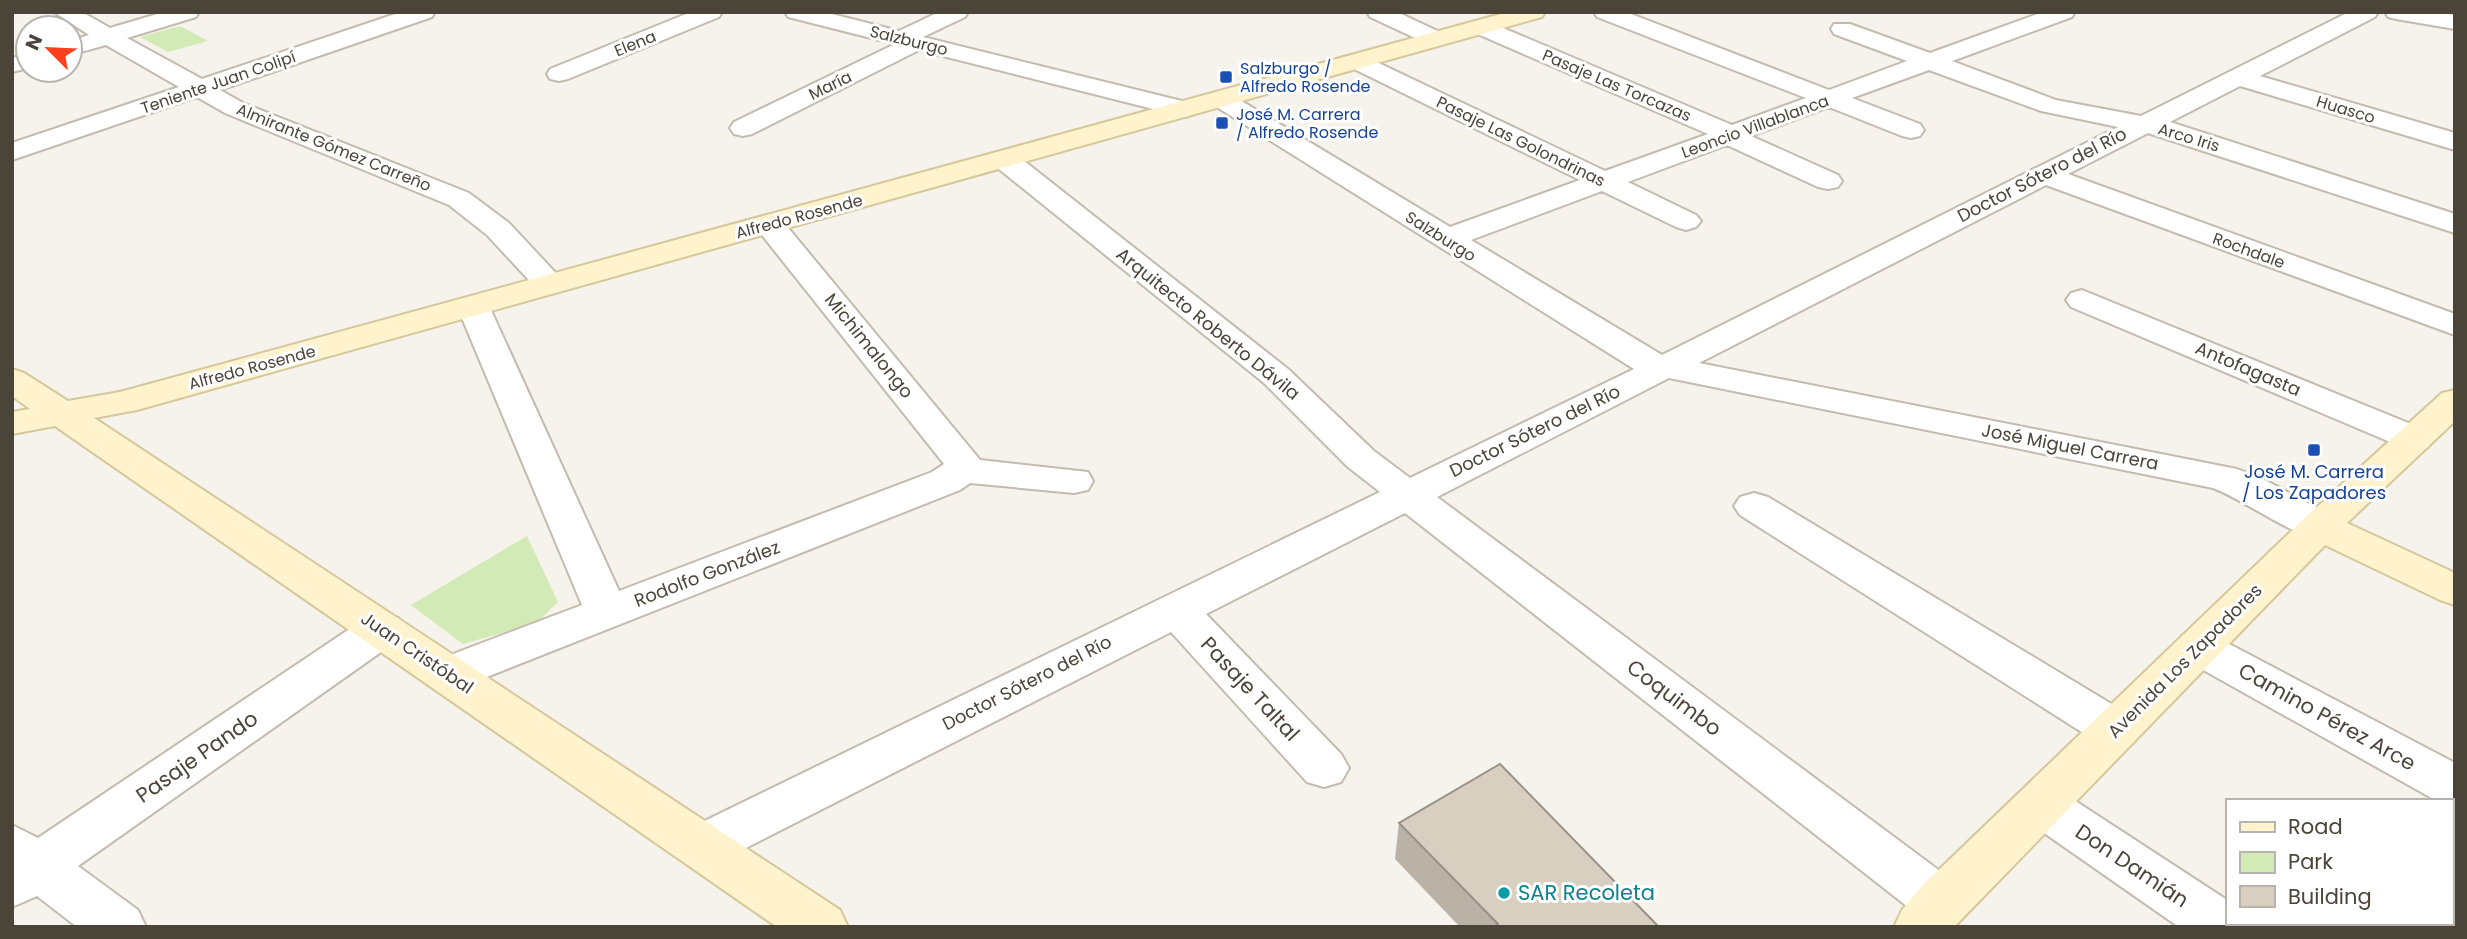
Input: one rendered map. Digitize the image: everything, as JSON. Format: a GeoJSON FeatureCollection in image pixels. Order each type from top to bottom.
{"type":"FeatureCollection","features":[{"type":"Feature","properties":{"kind":"street","name":"Almirante Gómez Carreño"},"geometry":{"type":"LineString","coordinates":[[65,12],[251,116],[459,198],[492,223],[550,284]]}},
{"type":"Feature","properties":{"kind":"street"},"geometry":{"type":"LineString","coordinates":[[84,44],[188,12]]}},
{"type":"Feature","properties":{"kind":"street","name":"Teniente Juan Colipí"},"geometry":{"type":"LineString","coordinates":[[12,152],[424,12]]}},
{"type":"Feature","properties":{"kind":"street","name":"Elena"},"geometry":{"type":"LineString","coordinates":[[559,74],[711,12]]}},
{"type":"Feature","properties":{"kind":"street","name":"Salzburgo"},"geometry":{"type":"LineString","coordinates":[[796,12],[1185,109]]}},
{"type":"Feature","properties":{"kind":"street","name":"María"},"geometry":{"type":"LineString","coordinates":[[743,128],[957,12]]}},
{"type":"Feature","properties":{"kind":"street"},"geometry":{"type":"LineString","coordinates":[[1378,12],[1436,39]]}},
{"type":"Feature","properties":{"kind":"street","name":"Alfredo Rosende"},"geometry":{"type":"LineString","coordinates":[[12,423],[124,402],[1534,12]]}},
{"type":"Feature","properties":{"kind":"street"},"geometry":{"type":"LineString","coordinates":[[1605,12],[1911,130]]}},
{"type":"Feature","properties":{"kind":"street","name":"Leoncio Villablanca"},"geometry":{"type":"LineString","coordinates":[[1447,239],[2064,12]]}},
{"type":"Feature","properties":{"kind":"street","name":"Doctor Sótero del Río"},"geometry":{"type":"LineString","coordinates":[[702,846],[1665,367],[2367,12]]}},
{"type":"Feature","properties":{"kind":"street"},"geometry":{"type":"LineString","coordinates":[[2396,12],[2455,22]]}},
{"type":"Feature","properties":{"kind":"street"},"geometry":{"type":"LineString","coordinates":[[1994,16],[2026,26]]}},
{"type":"Feature","properties":{"kind":"street","name":"Pasaje Las Torcazas"},"geometry":{"type":"LineString","coordinates":[[1481,27],[1716,127],[1750,147],[1828,181]]}},
{"type":"Feature","properties":{"kind":"street","name":"Arco Iris"},"geometry":{"type":"LineString","coordinates":[[1842,29],[2050,106],[2145,124],[2455,224]]}},
{"type":"Feature","properties":{"kind":"street","name":"Pasaje Las Golondrinas"},"geometry":{"type":"LineString","coordinates":[[1356,61],[1686,221]]}},
{"type":"Feature","properties":{"kind":"street","name":"Huasco"},"geometry":{"type":"LineString","coordinates":[[2238,77],[2455,142]]}},
{"type":"Feature","properties":{"kind":"street","name":"Salzburgo"},"geometry":{"type":"LineString","coordinates":[[1221,99],[1633,355],[1665,367]]}},
{"type":"Feature","properties":{"kind":"street","name":"Arquitecto Roberto Dávila"},"geometry":{"type":"LineString","coordinates":[[1004,159],[1276,376],[1361,459],[1407,494]]}},
{"type":"Feature","properties":{"kind":"street","name":"Rochdale"},"geometry":{"type":"LineString","coordinates":[[2042,174],[2455,325]]}},
{"type":"Feature","properties":{"kind":"street","name":"Michimalongo"},"geometry":{"type":"LineString","coordinates":[[769,224],[960,457],[964,466],[962,470]]}},
{"type":"Feature","properties":{"kind":"street","name":"Antofagasta"},"geometry":{"type":"LineString","coordinates":[[2082,300],[2415,439]]}},
{"type":"Feature","properties":{"kind":"street"},"geometry":{"type":"LineString","coordinates":[[472,306],[607,613]]}},
{"type":"Feature","properties":{"kind":"street","name":"José Miguel Carrera"},"geometry":{"type":"LineString","coordinates":[[1665,367],[2216,477],[2249,488],[2320,526],[2455,590]]}},
{"type":"Feature","properties":{"kind":"street","name":"Juan Cristóbal"},"geometry":{"type":"LineString","coordinates":[[12,380],[821,927]]}},
{"type":"Feature","properties":{"kind":"street","name":"Avenida Los Zapadores"},"geometry":{"type":"LineString","coordinates":[[1931,914],[2320,526],[2415,439],[2451,410]]}},
{"type":"Feature","properties":{"kind":"street"},"geometry":{"type":"LineString","coordinates":[[962,470],[1074,481]]}},
{"type":"Feature","properties":{"kind":"street","name":"Rodolfo González"},"geometry":{"type":"LineString","coordinates":[[448,674],[946,481],[962,470]]}},
{"type":"Feature","properties":{"kind":"street","name":"Coquimbo"},"geometry":{"type":"LineString","coordinates":[[1407,494],[1931,914]]}},
{"type":"Feature","properties":{"kind":"street"},"geometry":{"type":"LineString","coordinates":[[1754,506],[2116,730]]}},
{"type":"Feature","properties":{"kind":"street","name":"Pasaje Taltal"},"geometry":{"type":"LineString","coordinates":[[1175,609],[1324,768]]}},
{"type":"Feature","properties":{"kind":"street","name":"Pasaje Pando"},"geometry":{"type":"LineString","coordinates":[[21,866],[382,629]]}},
{"type":"Feature","properties":{"kind":"street","name":"Camino Pérez Arce"},"geometry":{"type":"LineString","coordinates":[[2198,647],[2455,787]]}},
{"type":"Feature","properties":{"kind":"street","name":"Don Damián"},"geometry":{"type":"LineString","coordinates":[[2042,804],[2223,927]]}},
{"type":"Feature","properties":{"kind":"street"},"geometry":{"type":"LineString","coordinates":[[21,866],[119,927]]}},
{"type":"Feature","properties":{"kind":"green space"},"geometry":{"type":"Polygon","coordinates":[[[180,26],[208,41],[168,52],[140,37],[180,26]]]}},
{"type":"Feature","properties":{"kind":"green space"},"geometry":{"type":"Polygon","coordinates":[[[527,536],[558,602],[536,623],[463,644],[411,605],[527,536]]]}},
{"type":"Feature","properties":{"kind":"building"},"geometry":{"type":"Polygon","coordinates":[[[1500,764],[1657,925],[1656,927],[1494,927],[1498,924],[1399,823],[1500,764]]]}},
{"type":"Feature","properties":{"kind":"place","name":"Salzburgo / Alfredo Rosende"},"geometry":{"type":"Point","coordinates":[1226,77]}},
{"type":"Feature","properties":{"kind":"place","name":"José M. Carrera / Alfredo Rosende"},"geometry":{"type":"Point","coordinates":[1222,123]}},
{"type":"Feature","properties":{"kind":"place","name":"José M. Carrera / Los Zapadores"},"geometry":{"type":"Point","coordinates":[2314,450]}},
{"type":"Feature","properties":{"kind":"place","name":"SAR Recoleta"},"geometry":{"type":"Point","coordinates":[1504,893]}}]}
